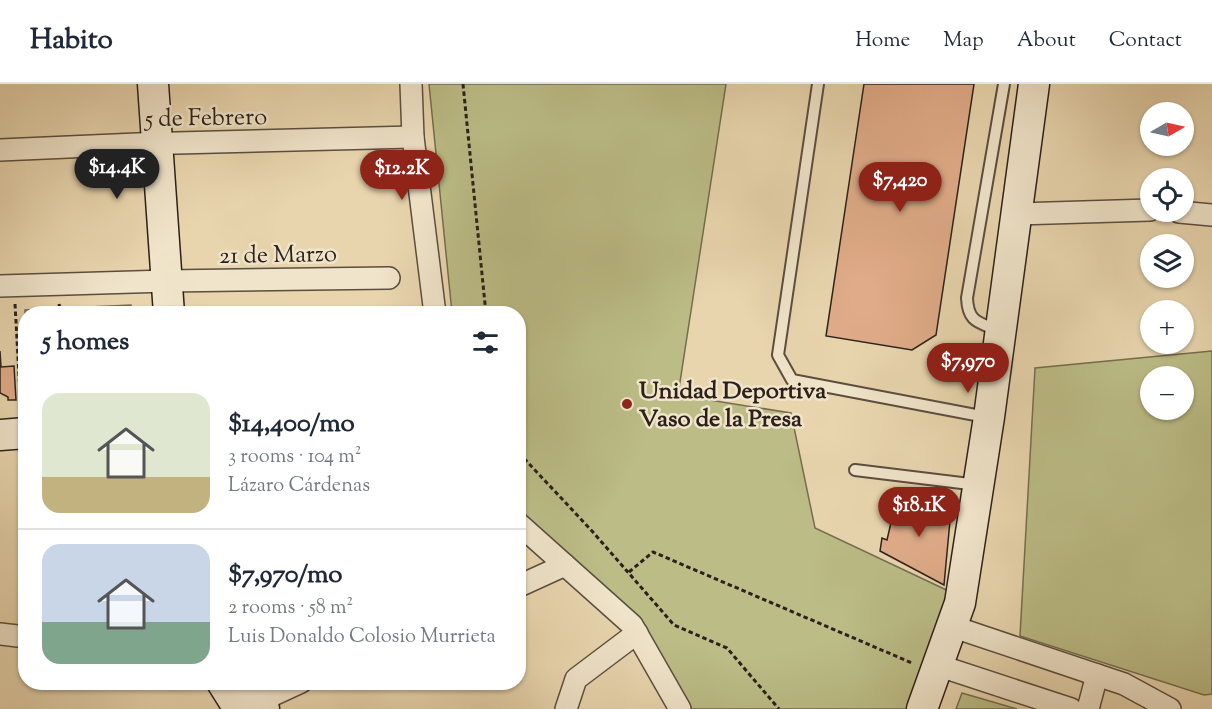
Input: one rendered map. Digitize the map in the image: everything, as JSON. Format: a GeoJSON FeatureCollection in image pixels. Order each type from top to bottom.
{"type":"FeatureCollection","features":[{"type":"Feature","properties":{"kind":"street"},"geometry":{"type":"LineString","coordinates":[[132,84],[147,144],[157,281],[166,306]]}},
{"type":"Feature","properties":{"kind":"street"},"geometry":{"type":"LineString","coordinates":[[147,144],[153,84]]}},
{"type":"Feature","properties":{"kind":"street"},"geometry":{"type":"LineString","coordinates":[[411,84],[413,137],[434,306]]}},
{"type":"Feature","properties":{"kind":"street"},"geometry":{"type":"LineString","coordinates":[[922,709],[924,664],[951,626],[960,603],[989,417],[1034,84]]}},
{"type":"Feature","properties":{"kind":"street","name":"5 de Febrero"},"geometry":{"type":"LineString","coordinates":[[0,150],[413,137]]}},
{"type":"Feature","properties":{"kind":"street"},"geometry":{"type":"LineString","coordinates":[[1017,214],[1140,210]]}},
{"type":"Feature","properties":{"kind":"street"},"geometry":{"type":"LineString","coordinates":[[1194,213],[1212,215]]}},
{"type":"Feature","properties":{"kind":"street","name":"21 de Marzo"},"geometry":{"type":"LineString","coordinates":[[8,286],[157,281],[389,278]]}},
{"type":"Feature","properties":{"kind":"street"},"geometry":{"type":"LineString","coordinates":[[151,306],[157,281]]}},
{"type":"Feature","properties":{"kind":"street"},"geometry":{"type":"LineString","coordinates":[[526,530],[632,625],[680,709]]}},
{"type":"Feature","properties":{"kind":"street"},"geometry":{"type":"LineString","coordinates":[[526,583],[565,565]]}},
{"type":"Feature","properties":{"kind":"street"},"geometry":{"type":"LineString","coordinates":[[951,626],[1124,684],[1170,709]]}},
{"type":"Feature","properties":{"kind":"street"},"geometry":{"type":"LineString","coordinates":[[566,709],[576,679],[637,633]]}},
{"type":"Feature","properties":{"kind":"street"},"geometry":{"type":"LineString","coordinates":[[0,634],[18,636]]}},
{"type":"Feature","properties":{"kind":"street"},"geometry":{"type":"LineString","coordinates":[[924,664],[1071,709]]}},
{"type":"Feature","properties":{"kind":"street"},"geometry":{"type":"LineString","coordinates":[[1088,709],[1097,675]]}},
{"type":"Feature","properties":{"kind":"street"},"geometry":{"type":"LineString","coordinates":[[233,690],[250,702],[281,690]]}},
{"type":"Feature","properties":{"kind":"lane"},"geometry":{"type":"LineString","coordinates":[[818,84],[778,355],[792,380],[989,417]]}},
{"type":"Feature","properties":{"kind":"lane"},"geometry":{"type":"LineString","coordinates":[[1001,331],[975,321],[968,312],[968,298],[1004,84]]}},
{"type":"Feature","properties":{"kind":"lane"},"geometry":{"type":"LineString","coordinates":[[855,470],[978,485]]}},
{"type":"Feature","properties":{"kind":"path"},"geometry":{"type":"LineString","coordinates":[[463,84],[485,306]]}},
{"type":"Feature","properties":{"kind":"path"},"geometry":{"type":"LineString","coordinates":[[8,286],[18,356]]}},
{"type":"Feature","properties":{"kind":"path"},"geometry":{"type":"LineString","coordinates":[[16,429],[18,385]]}},
{"type":"Feature","properties":{"kind":"path"},"geometry":{"type":"LineString","coordinates":[[526,461],[629,572],[674,625],[727,648],[778,709]]}},
{"type":"Feature","properties":{"kind":"path"},"geometry":{"type":"LineString","coordinates":[[629,572],[653,552],[924,664]]}},
{"type":"Feature","properties":{"kind":"green space","name":"Unidad Deportiva Vaso de la Presa"},"geometry":{"type":"Polygon","coordinates":[[[429,84],[726,84],[678,395],[791,413],[815,528],[957,595],[917,709],[687,709],[640,629],[526,522],[526,306],[451,306],[429,84]]]}},
{"type":"Feature","properties":{"kind":"green space"},"geometry":{"type":"Polygon","coordinates":[[[1212,351],[1212,694],[1204,695],[1020,636],[1035,368],[1212,351]]]}},
{"type":"Feature","properties":{"kind":"green space"},"geometry":{"type":"Polygon","coordinates":[[[962,693],[1017,709],[956,709],[962,693]]]}},
{"type":"Feature","properties":{"kind":"building"},"geometry":{"type":"Polygon","coordinates":[[[864,84],[974,84],[936,335],[912,350],[826,336],[864,84]]]}},
{"type":"Feature","properties":{"kind":"building"},"geometry":{"type":"Polygon","coordinates":[[[0,351],[1,367],[14,366],[16,400],[8,400],[8,397],[0,393],[0,351]]]}},
{"type":"Feature","properties":{"kind":"building"},"geometry":{"type":"Polygon","coordinates":[[[888,500],[951,510],[944,585],[880,551],[882,538],[887,540],[893,514],[886,513],[888,500]]]}},
{"type":"Feature","properties":{"kind":"place","name":"Unidad Deportiva Vaso de la Presa"},"geometry":{"type":"Point","coordinates":[627,404]}}]}
